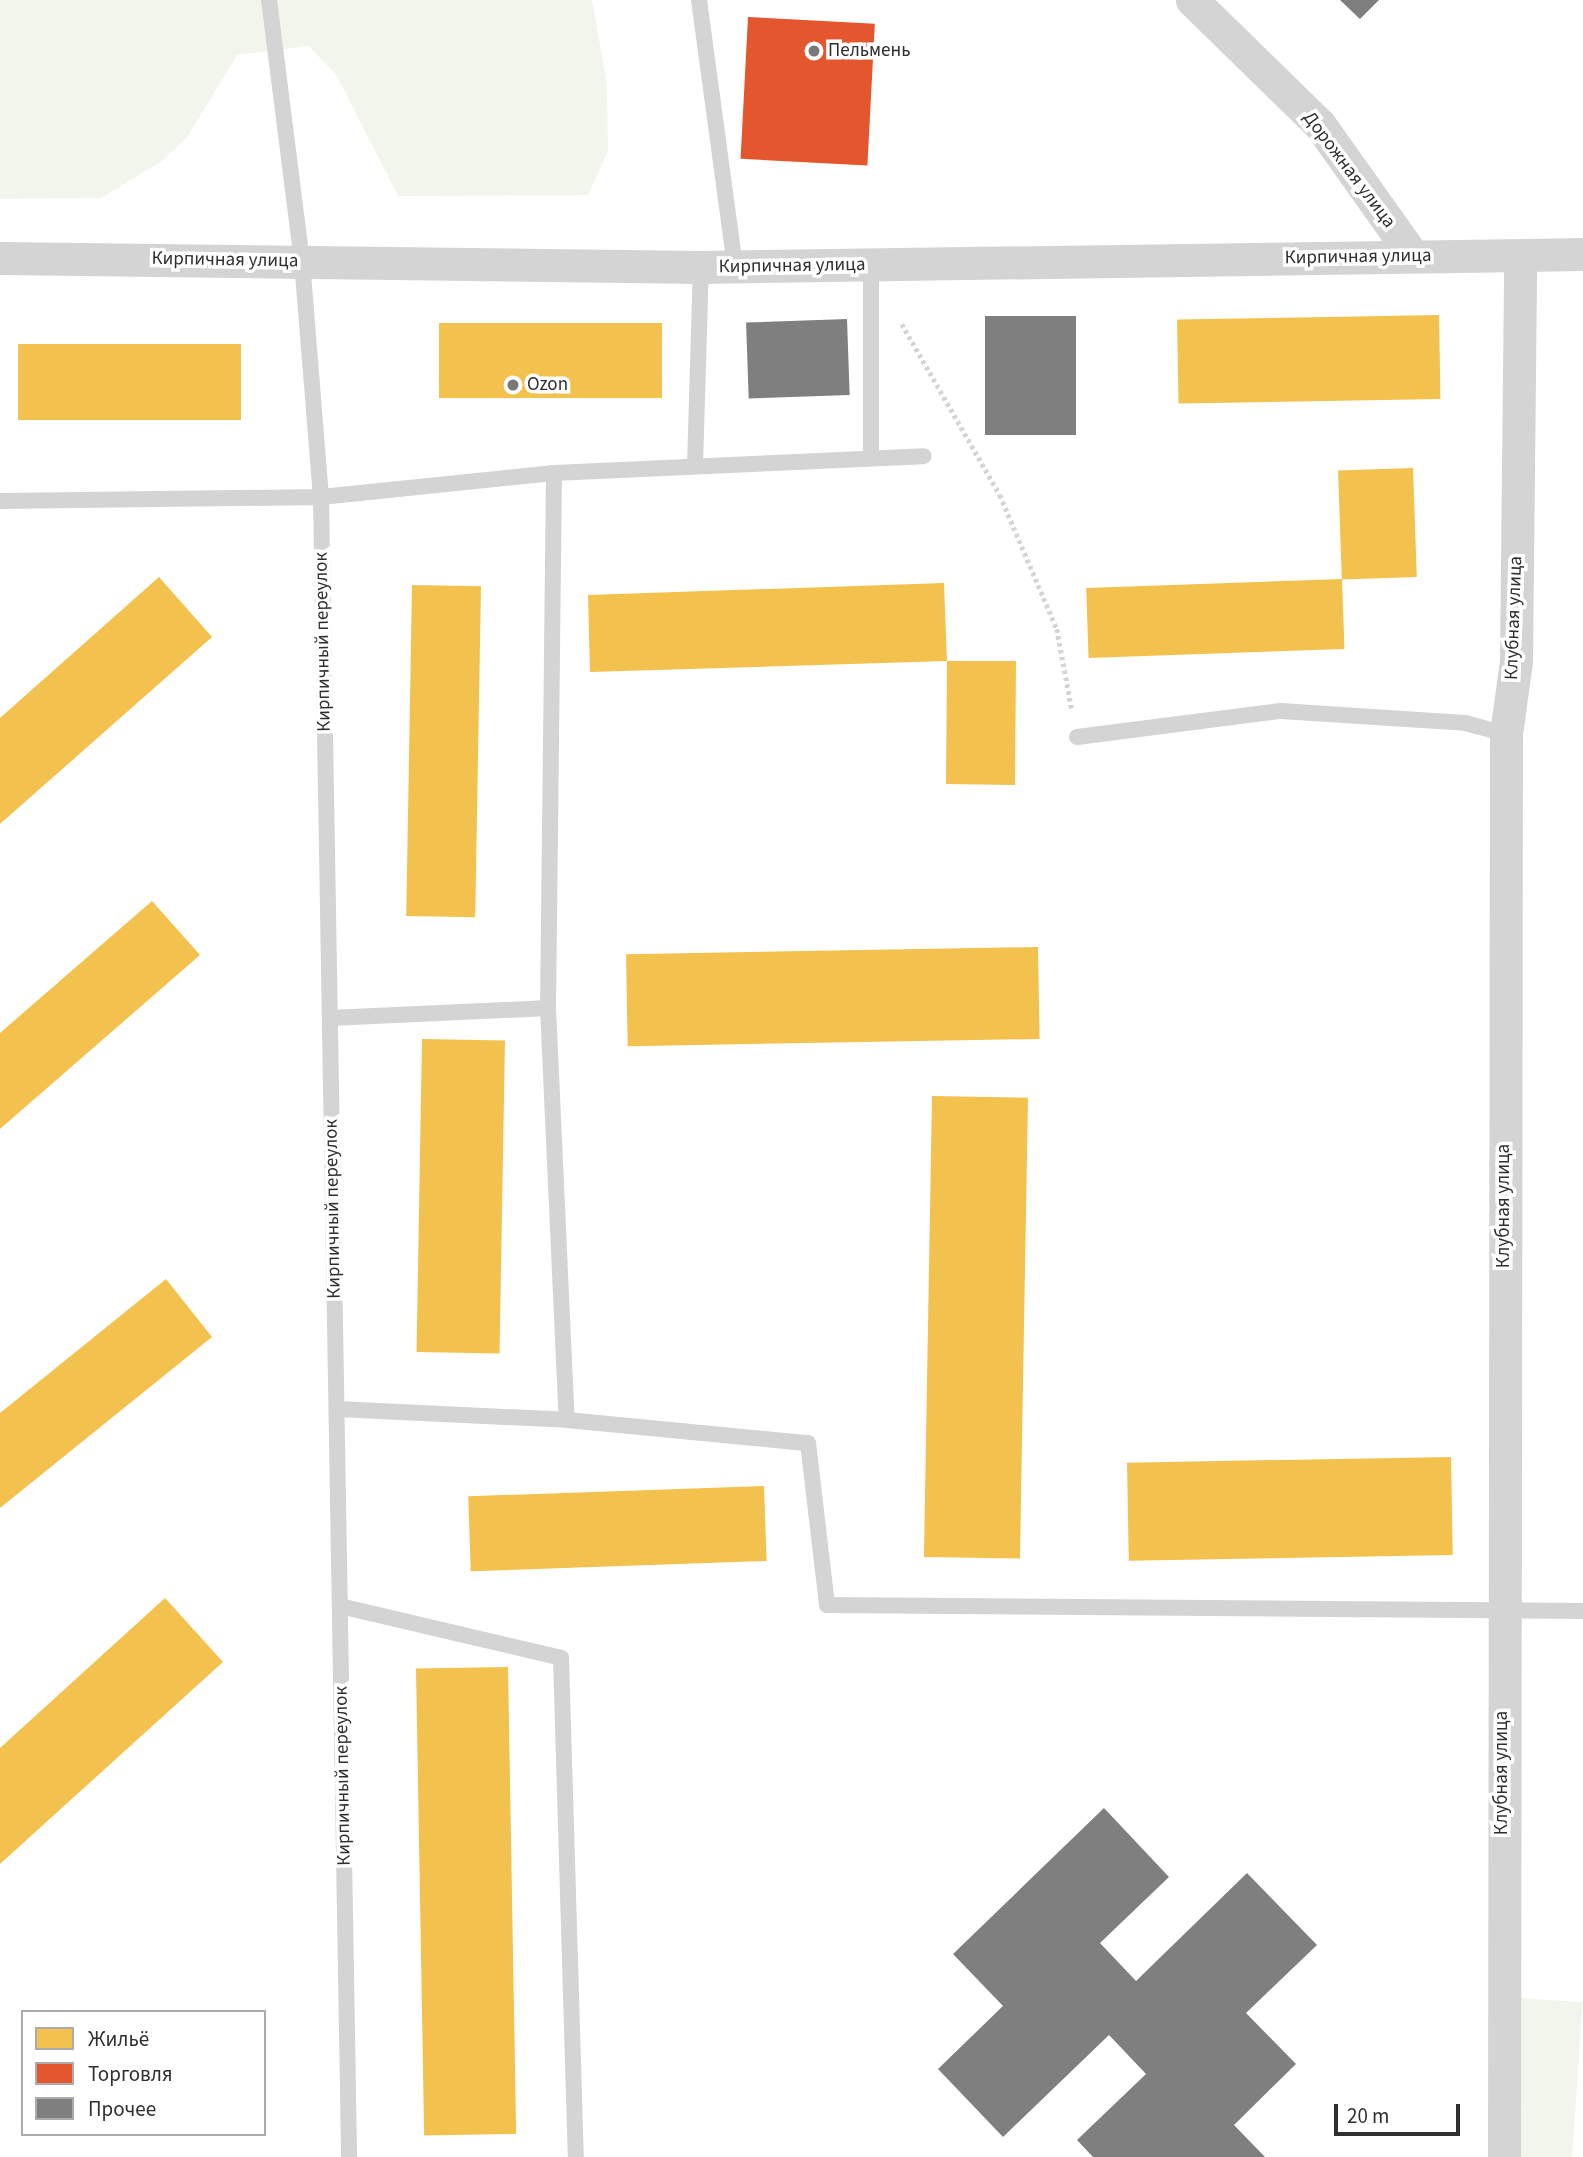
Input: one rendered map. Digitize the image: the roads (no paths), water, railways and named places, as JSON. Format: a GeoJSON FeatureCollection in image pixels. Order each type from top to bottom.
{"type":"FeatureCollection","features":[{"type":"Feature","properties":{"kind":"street","name":"Дорожная улица"},"geometry":{"type":"LineString","coordinates":[[1192,0],[1320,125],[1413,256]]}},
{"type":"Feature","properties":{"kind":"street","name":"Кирпичная улица"},"geometry":{"type":"LineString","coordinates":[[0,258],[735,267],[1583,254]]}},
{"type":"Feature","properties":{"kind":"street","name":"Клубная улица"},"geometry":{"type":"LineString","coordinates":[[1504,2157],[1501,1612],[1506,734],[1516,661],[1520,256]]}},
{"type":"Feature","properties":{"kind":"lane","name":"Кирпичный переулок"},"geometry":{"type":"LineString","coordinates":[[269,0],[302,261],[321,497],[349,2157]]}},
{"type":"Feature","properties":{"kind":"lane"},"geometry":{"type":"LineString","coordinates":[[699,0],[735,267]]}},
{"type":"Feature","properties":{"kind":"lane"},"geometry":{"type":"LineString","coordinates":[[871,265],[871,458]]}},
{"type":"Feature","properties":{"kind":"lane"},"geometry":{"type":"LineString","coordinates":[[695,466],[701,267]]}},
{"type":"Feature","properties":{"kind":"lane"},"geometry":{"type":"LineString","coordinates":[[0,501],[321,497],[554,473],[924,456]]}},
{"type":"Feature","properties":{"kind":"lane"},"geometry":{"type":"LineString","coordinates":[[554,473],[548,1008],[567,1420]]}},
{"type":"Feature","properties":{"kind":"lane"},"geometry":{"type":"LineString","coordinates":[[1077,737],[1281,711],[1465,723],[1506,734]]}},
{"type":"Feature","properties":{"kind":"lane"},"geometry":{"type":"LineString","coordinates":[[330,1018],[548,1008]]}},
{"type":"Feature","properties":{"kind":"lane"},"geometry":{"type":"LineString","coordinates":[[337,1409],[567,1420],[808,1443],[827,1605],[1583,1611]]}},
{"type":"Feature","properties":{"kind":"lane"},"geometry":{"type":"LineString","coordinates":[[340,1606],[561,1658],[576,2157]]}},
{"type":"Feature","properties":{"kind":"place","name":"Пельмень"},"geometry":{"type":"Point","coordinates":[814,51]}},
{"type":"Feature","properties":{"kind":"place","name":"Ozon"},"geometry":{"type":"Point","coordinates":[513,385]}}]}
